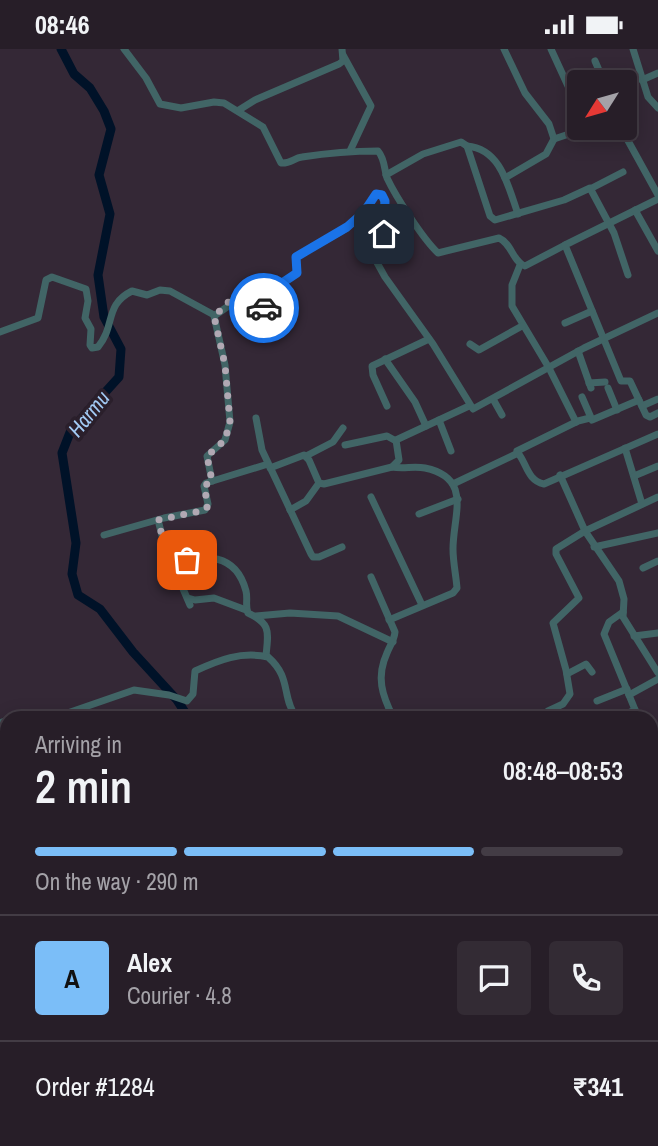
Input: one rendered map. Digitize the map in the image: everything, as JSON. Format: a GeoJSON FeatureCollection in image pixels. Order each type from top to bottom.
{"type":"FeatureCollection","features":[{"type":"Feature","properties":{"kind":"street"},"geometry":{"type":"LineString","coordinates":[[124,49],[162,106],[190,108],[218,101],[239,110],[265,128],[278,159],[284,164],[300,157],[350,151],[379,151],[386,175],[428,243],[438,253],[499,238],[509,246],[520,265]]}},
{"type":"Feature","properties":{"kind":"street"},"geometry":{"type":"LineString","coordinates":[[504,49],[525,93],[549,124],[554,139],[550,150],[545,154],[505,178]]}},
{"type":"Feature","properties":{"kind":"street"},"geometry":{"type":"LineString","coordinates":[[551,49],[567,84]]}},
{"type":"Feature","properties":{"kind":"street"},"geometry":{"type":"LineString","coordinates":[[633,49],[648,97],[658,108]]}},
{"type":"Feature","properties":{"kind":"street"},"geometry":{"type":"LineString","coordinates":[[239,110],[255,100],[339,64],[343,61],[342,51]]}},
{"type":"Feature","properties":{"kind":"street"},"geometry":{"type":"LineString","coordinates":[[342,51],[371,106],[350,151]]}},
{"type":"Feature","properties":{"kind":"street"},"geometry":{"type":"LineString","coordinates":[[595,61],[599,70]]}},
{"type":"Feature","properties":{"kind":"street"},"geometry":{"type":"LineString","coordinates":[[642,80],[658,73]]}},
{"type":"Feature","properties":{"kind":"street"},"geometry":{"type":"LineString","coordinates":[[554,139],[567,135]]}},
{"type":"Feature","properties":{"kind":"street"},"geometry":{"type":"LineString","coordinates":[[520,265],[528,265],[658,197],[627,140]]}},
{"type":"Feature","properties":{"kind":"street"},"geometry":{"type":"LineString","coordinates":[[386,175],[433,150],[461,142],[467,146],[479,147],[495,160],[518,213]]}},
{"type":"Feature","properties":{"kind":"street"},"geometry":{"type":"LineString","coordinates":[[467,146],[490,216],[498,220],[564,200],[623,172]]}},
{"type":"Feature","properties":{"kind":"street"},"geometry":{"type":"LineString","coordinates":[[590,189],[616,238],[628,275]]}},
{"type":"Feature","properties":{"kind":"street"},"geometry":{"type":"LineString","coordinates":[[214,315],[227,307],[239,293],[253,295],[261,308],[270,305],[282,283],[297,273],[296,257],[336,236],[359,218],[373,196],[381,194],[385,201],[384,234],[370,250],[385,277],[429,339],[469,406],[474,409],[578,351],[658,313]]}},
{"type":"Feature","properties":{"kind":"street"},"geometry":{"type":"LineString","coordinates":[[635,210],[658,251]]}},
{"type":"Feature","properties":{"kind":"street"},"geometry":{"type":"LineString","coordinates":[[565,244],[621,381],[630,381],[650,417],[658,413]]}},
{"type":"Feature","properties":{"kind":"street"},"geometry":{"type":"LineString","coordinates":[[520,265],[512,285],[512,306],[549,368],[576,422]]}},
{"type":"Feature","properties":{"kind":"street"},"geometry":{"type":"LineString","coordinates":[[0,332],[38,318],[46,281],[52,277],[86,289],[88,301],[85,318],[91,329],[92,347],[98,347],[108,332],[117,301],[135,291],[142,295],[164,290],[173,292],[214,315],[225,365],[230,422],[225,440],[207,456],[212,481]]}},
{"type":"Feature","properties":{"kind":"street"},"geometry":{"type":"LineString","coordinates":[[565,323],[592,311]]}},
{"type":"Feature","properties":{"kind":"street"},"geometry":{"type":"LineString","coordinates":[[470,344],[479,350],[522,326]]}},
{"type":"Feature","properties":{"kind":"street"},"geometry":{"type":"LineString","coordinates":[[387,405],[372,369],[374,364],[429,339]]}},
{"type":"Feature","properties":{"kind":"street"},"geometry":{"type":"LineString","coordinates":[[578,351],[590,386],[606,385],[617,409]]}},
{"type":"Feature","properties":{"kind":"street"},"geometry":{"type":"LineString","coordinates":[[385,359],[415,402],[426,426]]}},
{"type":"Feature","properties":{"kind":"street"},"geometry":{"type":"LineString","coordinates":[[582,397],[590,418]]}},
{"type":"Feature","properties":{"kind":"street"},"geometry":{"type":"LineString","coordinates":[[493,399],[502,415]]}},
{"type":"Feature","properties":{"kind":"street"},"geometry":{"type":"LineString","coordinates":[[517,451],[576,422],[596,419],[617,409],[658,399]]}},
{"type":"Feature","properties":{"kind":"street"},"geometry":{"type":"LineString","coordinates":[[396,441],[469,406]]}},
{"type":"Feature","properties":{"kind":"street"},"geometry":{"type":"LineString","coordinates":[[256,418],[262,450],[313,557],[342,547]]}},
{"type":"Feature","properties":{"kind":"street"},"geometry":{"type":"LineString","coordinates":[[439,420],[451,451]]}},
{"type":"Feature","properties":{"kind":"street"},"geometry":{"type":"LineString","coordinates":[[104,535],[207,508],[204,486],[212,481],[306,456],[333,442],[343,428]]}},
{"type":"Feature","properties":{"kind":"street"},"geometry":{"type":"LineString","coordinates":[[453,484],[518,453],[526,470],[540,485],[658,434]]}},
{"type":"Feature","properties":{"kind":"street"},"geometry":{"type":"LineString","coordinates":[[345,445],[387,436],[396,441]]}},
{"type":"Feature","properties":{"kind":"street"},"geometry":{"type":"LineString","coordinates":[[319,482],[350,479],[392,467],[399,460],[396,441]]}},
{"type":"Feature","properties":{"kind":"street"},"geometry":{"type":"LineString","coordinates":[[625,448],[642,504]]}},
{"type":"Feature","properties":{"kind":"street"},"geometry":{"type":"LineString","coordinates":[[306,456],[319,482]]}},
{"type":"Feature","properties":{"kind":"street"},"geometry":{"type":"LineString","coordinates":[[634,476],[658,466]]}},
{"type":"Feature","properties":{"kind":"street"},"geometry":{"type":"LineString","coordinates":[[389,620],[453,593],[457,588],[453,550],[457,499],[453,484],[446,477],[425,468],[404,470],[392,467]]}},
{"type":"Feature","properties":{"kind":"street"},"geometry":{"type":"LineString","coordinates":[[560,475],[585,531],[619,581],[624,599],[622,612],[658,673]]}},
{"type":"Feature","properties":{"kind":"street"},"geometry":{"type":"LineString","coordinates":[[290,510],[306,501],[319,482]]}},
{"type":"Feature","properties":{"kind":"street"},"geometry":{"type":"LineString","coordinates":[[371,497],[422,605]]}},
{"type":"Feature","properties":{"kind":"street"},"geometry":{"type":"LineString","coordinates":[[549,711],[563,704],[569,696],[567,674],[552,622],[579,597],[555,551],[561,544],[585,531],[658,497]]}},
{"type":"Feature","properties":{"kind":"street"},"geometry":{"type":"LineString","coordinates":[[419,514],[457,499]]}},
{"type":"Feature","properties":{"kind":"street"},"geometry":{"type":"LineString","coordinates":[[158,520],[165,547],[189,601],[214,598],[246,610],[262,620],[268,631],[266,656]]}},
{"type":"Feature","properties":{"kind":"street"},"geometry":{"type":"LineString","coordinates":[[594,547],[658,533]]}},
{"type":"Feature","properties":{"kind":"street"},"geometry":{"type":"LineString","coordinates":[[174,565],[197,557],[223,561],[238,573],[242,580],[246,591],[246,610]]}},
{"type":"Feature","properties":{"kind":"street"},"geometry":{"type":"LineString","coordinates":[[643,568],[658,561]]}},
{"type":"Feature","properties":{"kind":"street"},"geometry":{"type":"LineString","coordinates":[[371,577],[395,632],[380,679],[382,693],[390,711]]}},
{"type":"Feature","properties":{"kind":"street"},"geometry":{"type":"LineString","coordinates":[[622,612],[609,622],[604,634],[635,711]]}},
{"type":"Feature","properties":{"kind":"street"},"geometry":{"type":"LineString","coordinates":[[254,616],[290,613],[338,616],[393,642]]}},
{"type":"Feature","properties":{"kind":"street"},"geometry":{"type":"LineString","coordinates":[[634,636],[658,633]]}},
{"type":"Feature","properties":{"kind":"street"},"geometry":{"type":"LineString","coordinates":[[73,711],[134,690],[169,695],[187,702],[193,694],[193,678],[197,670],[230,656],[266,656],[273,662],[284,677],[292,711]]}},
{"type":"Feature","properties":{"kind":"street"},"geometry":{"type":"LineString","coordinates":[[567,674],[586,664],[592,672]]}},
{"type":"Feature","properties":{"kind":"street"},"geometry":{"type":"LineString","coordinates":[[597,701],[658,679]]}},
{"type":"Feature","properties":{"kind":"waterway","name":"Harmu"},"geometry":{"type":"LineString","coordinates":[[61,49],[74,74],[90,88],[111,129],[99,175],[110,214],[98,275],[104,317],[121,349],[119,377],[71,430],[62,453],[76,543],[72,574],[78,595],[100,609],[184,711]]}},
{"type":"Feature","properties":{"kind":"way so far"},"geometry":{"type":"LineString","coordinates":[[187,560],[174,565],[165,547],[158,520],[205,510],[208,506],[204,484],[212,481],[207,456],[225,440],[230,422],[225,365],[214,316],[227,307],[237,293],[250,293],[259,306],[264,308]]}},
{"type":"Feature","properties":{"kind":"route"},"geometry":{"type":"LineString","coordinates":[[264,308],[272,303],[282,283],[297,273],[296,257],[336,236],[359,218],[376,194],[382,195],[385,201],[384,234]]}}]}
